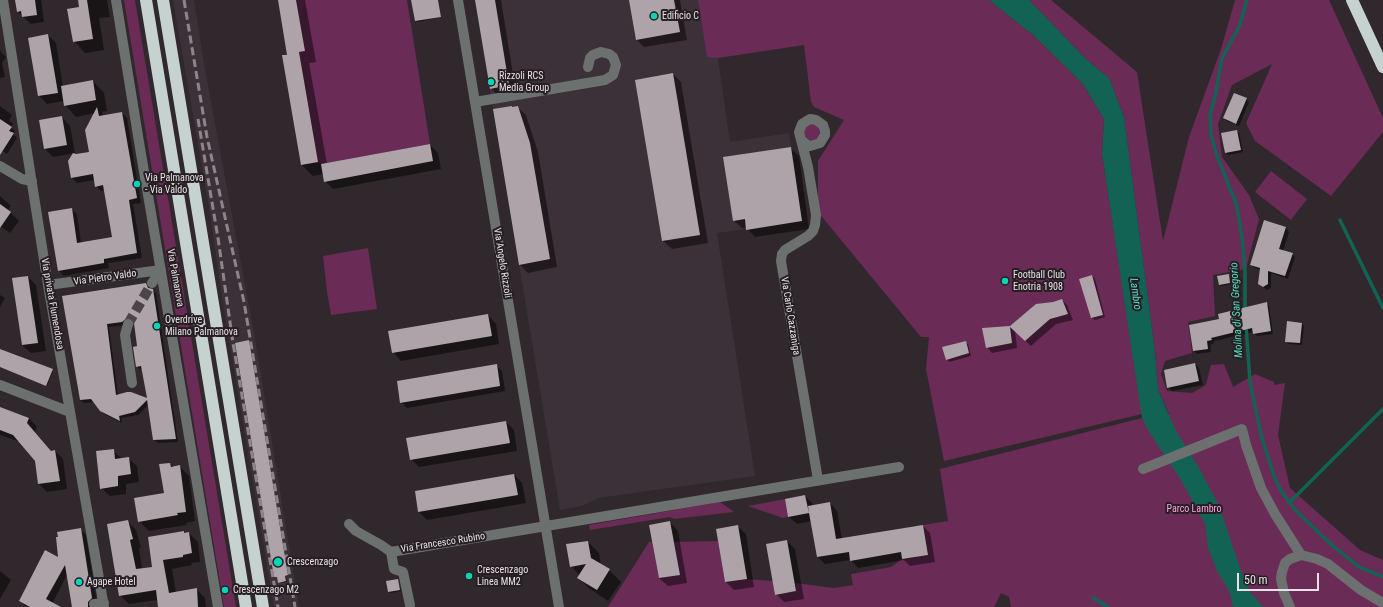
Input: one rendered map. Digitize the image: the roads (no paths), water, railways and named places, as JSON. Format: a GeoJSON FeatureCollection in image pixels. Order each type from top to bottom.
{"type":"FeatureCollection","features":[{"type":"Feature","properties":{"kind":"highway","name":"Via Palmanova"},"geometry":{"type":"LineString","coordinates":[[146,0],[246,607]]}},
{"type":"Feature","properties":{"kind":"highway"},"geometry":{"type":"LineString","coordinates":[[163,0],[263,607]]}},
{"type":"Feature","properties":{"kind":"highway"},"geometry":{"type":"LineString","coordinates":[[1352,0],[1383,67]]}},
{"type":"Feature","properties":{"kind":"street","name":"Via privata Flumendosa"},"geometry":{"type":"LineString","coordinates":[[3,0],[48,286],[101,605]]}},
{"type":"Feature","properties":{"kind":"street","name":"Via Palmanova"},"geometry":{"type":"LineString","coordinates":[[116,0],[218,607]]}},
{"type":"Feature","properties":{"kind":"street","name":"Via Angelo Rizzoli"},"geometry":{"type":"LineString","coordinates":[[458,0],[559,607]]}},
{"type":"Feature","properties":{"kind":"street"},"geometry":{"type":"LineString","coordinates":[[475,102],[605,80],[613,74],[616,65],[613,57],[609,54],[601,52],[590,58],[588,67]]}},
{"type":"Feature","properties":{"kind":"street"},"geometry":{"type":"LineString","coordinates":[[808,167],[817,145],[824,139],[825,130],[821,122],[814,119],[807,120],[802,124],[799,132],[801,140],[808,145],[817,145]]}},
{"type":"Feature","properties":{"kind":"street","name":"Via Carlo Cazzaniga"},"geometry":{"type":"LineString","coordinates":[[801,140],[808,167],[816,215],[815,225],[813,231],[808,236],[785,250],[782,254],[781,262],[818,480]]}},
{"type":"Feature","properties":{"kind":"street"},"geometry":{"type":"LineString","coordinates":[[0,166],[22,179],[32,181]]}},
{"type":"Feature","properties":{"kind":"street"},"geometry":{"type":"LineString","coordinates":[[152,282],[161,270]]}},
{"type":"Feature","properties":{"kind":"street","name":"Via Pietro Valdo"},"geometry":{"type":"LineString","coordinates":[[48,286],[161,270]]}},
{"type":"Feature","properties":{"kind":"street"},"geometry":{"type":"LineString","coordinates":[[128,324],[125,335],[132,383]]}},
{"type":"Feature","properties":{"kind":"street"},"geometry":{"type":"LineString","coordinates":[[0,385],[70,412]]}},
{"type":"Feature","properties":{"kind":"street"},"geometry":{"type":"LineString","coordinates":[[1147,468],[1242,429],[1261,488],[1275,514],[1301,555]]}},
{"type":"Feature","properties":{"kind":"street"},"geometry":{"type":"LineString","coordinates":[[546,526],[899,467]]}},
{"type":"Feature","properties":{"kind":"street","name":"Via Francesco Rubino"},"geometry":{"type":"LineString","coordinates":[[349,524],[391,552],[546,526]]}},
{"type":"Feature","properties":{"kind":"street"},"geometry":{"type":"LineString","coordinates":[[391,552],[394,569],[403,572],[410,605]]}},
{"type":"Feature","properties":{"kind":"street"},"geometry":{"type":"LineString","coordinates":[[1290,607],[1284,593],[1281,579],[1282,572],[1290,559],[1301,555],[1317,559],[1328,564],[1361,590],[1383,603]]}},
{"type":"Feature","properties":{"kind":"water","name":"Lambro"},"geometry":{"type":"Polygon","coordinates":[[[989,0],[1029,0],[1087,60],[1109,78],[1124,117],[1155,352],[1158,390],[1176,431],[1198,466],[1219,506],[1240,568],[1250,592],[1263,607],[1233,607],[1230,593],[1217,571],[1208,548],[1205,524],[1181,480],[1149,432],[1142,418],[1102,154],[1104,119],[1083,84],[1033,35],[989,0]]]}},
{"type":"Feature","properties":{"kind":"waterway","name":"Molina di San Gregorio"},"geometry":{"type":"LineString","coordinates":[[1245,311],[1245,271],[1242,237],[1236,203],[1217,156],[1211,135],[1210,114],[1215,97],[1222,58],[1239,27],[1247,0]]}},
{"type":"Feature","properties":{"kind":"waterway"},"geometry":{"type":"LineString","coordinates":[[1340,220],[1383,308]]}},
{"type":"Feature","properties":{"kind":"waterway","name":"Molina di San Gregorio"},"geometry":{"type":"LineString","coordinates":[[1246,325],[1250,382],[1262,439],[1275,479],[1282,492],[1295,510],[1333,546],[1359,567],[1383,577]]}},
{"type":"Feature","properties":{"kind":"waterway"},"geometry":{"type":"LineString","coordinates":[[1289,503],[1383,409]]}},
{"type":"Feature","properties":{"kind":"waterway"},"geometry":{"type":"LineString","coordinates":[[1093,598],[1108,607]]}},
{"type":"Feature","properties":{"kind":"tunnel"},"geometry":{"type":"LineString","coordinates":[[128,324],[152,283]]}},
{"type":"Feature","properties":{"kind":"railway"},"geometry":{"type":"LineString","coordinates":[[184,0],[207,137],[244,302],[295,607]]}},
{"type":"Feature","properties":{"kind":"railway"},"geometry":{"type":"LineString","coordinates":[[198,119],[218,238],[233,343],[278,607]]}},
{"type":"Feature","properties":{"kind":"place","name":"Edificio C"},"geometry":{"type":"Point","coordinates":[654,16]}},
{"type":"Feature","properties":{"kind":"place","name":"Rizzoli RCS Media Group"},"geometry":{"type":"Point","coordinates":[491,82]}},
{"type":"Feature","properties":{"kind":"place","name":"Via Palmanova - Via Valdo"},"geometry":{"type":"Point","coordinates":[137,184]}},
{"type":"Feature","properties":{"kind":"place","name":"Football Club Enotria 1908"},"geometry":{"type":"Point","coordinates":[1005,281]}},
{"type":"Feature","properties":{"kind":"place","name":"Overdrive Milano Palmanova"},"geometry":{"type":"Point","coordinates":[157,326]}},
{"type":"Feature","properties":{"kind":"place","name":"Crescenzago"},"geometry":{"type":"Point","coordinates":[278,562]}},
{"type":"Feature","properties":{"kind":"place","name":"Crescenzago Linea MM2"},"geometry":{"type":"Point","coordinates":[469,576]}},
{"type":"Feature","properties":{"kind":"place","name":"Agape Hotel"},"geometry":{"type":"Point","coordinates":[79,582]}},
{"type":"Feature","properties":{"kind":"place","name":"Crescenzago M2"},"geometry":{"type":"Point","coordinates":[225,590]}},
{"type":"Feature","properties":{"kind":"park label","name":"Parco Lambro"},"geometry":{"type":"Point","coordinates":[1194,509]}}]}
